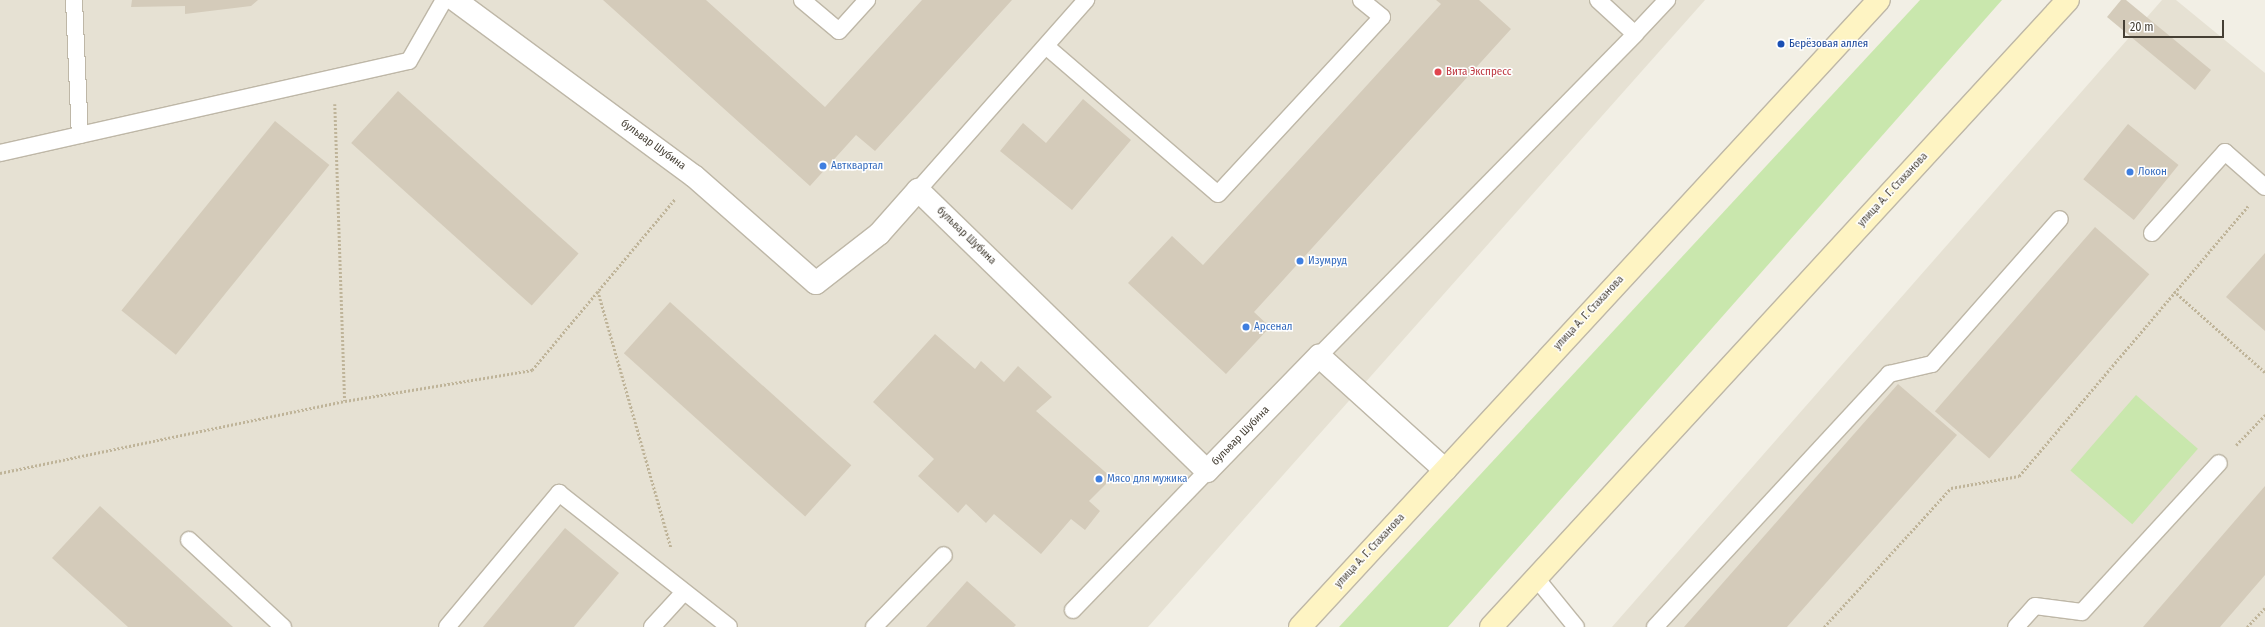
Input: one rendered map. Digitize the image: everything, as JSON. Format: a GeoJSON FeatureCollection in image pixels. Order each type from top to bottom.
{"type":"FeatureCollection","features":[{"type":"Feature","properties":{"kind":"main road","name":"улица А. Г. Стаханова"},"geometry":{"type":"LineString","coordinates":[[1300,627],[1879,0]]}},
{"type":"Feature","properties":{"kind":"main road","name":"улица А. Г. Стаханова"},"geometry":{"type":"LineString","coordinates":[[1491,627],[2068,0]]}},
{"type":"Feature","properties":{"kind":"street","name":"бульвар Шубина"},"geometry":{"type":"LineString","coordinates":[[455,0],[694,176],[816,283],[879,234],[918,190],[1207,471],[1319,356]]}},
{"type":"Feature","properties":{"kind":"street"},"geometry":{"type":"LineString","coordinates":[[1319,356],[1445,470]]}},
{"type":"Feature","properties":{"kind":"lane"},"geometry":{"type":"LineString","coordinates":[[74,0],[80,135]]}},
{"type":"Feature","properties":{"kind":"lane"},"geometry":{"type":"LineString","coordinates":[[0,153],[409,61],[444,0]]}},
{"type":"Feature","properties":{"kind":"lane"},"geometry":{"type":"LineString","coordinates":[[802,0],[839,31],[868,0]]}},
{"type":"Feature","properties":{"kind":"lane"},"geometry":{"type":"LineString","coordinates":[[918,190],[1047,47],[1086,0]]}},
{"type":"Feature","properties":{"kind":"lane"},"geometry":{"type":"LineString","coordinates":[[1047,47],[1218,194],[1382,17],[1361,0]]}},
{"type":"Feature","properties":{"kind":"lane"},"geometry":{"type":"LineString","coordinates":[[1598,0],[1635,34]]}},
{"type":"Feature","properties":{"kind":"lane"},"geometry":{"type":"LineString","coordinates":[[1319,356],[1667,0]]}},
{"type":"Feature","properties":{"kind":"lane"},"geometry":{"type":"LineString","coordinates":[[2152,233],[2225,152],[2265,187]]}},
{"type":"Feature","properties":{"kind":"lane"},"geometry":{"type":"LineString","coordinates":[[1655,627],[1889,374],[1932,364],[2060,219]]}},
{"type":"Feature","properties":{"kind":"lane"},"geometry":{"type":"LineString","coordinates":[[2016,627],[2035,606],[2082,612],[2219,463]]}},
{"type":"Feature","properties":{"kind":"lane"},"geometry":{"type":"LineString","coordinates":[[1073,610],[1207,471]]}},
{"type":"Feature","properties":{"kind":"lane"},"geometry":{"type":"LineString","coordinates":[[448,627],[558,493],[729,627]]}},
{"type":"Feature","properties":{"kind":"lane"},"geometry":{"type":"LineString","coordinates":[[189,540],[283,627]]}},
{"type":"Feature","properties":{"kind":"lane"},"geometry":{"type":"LineString","coordinates":[[874,627],[944,555]]}},
{"type":"Feature","properties":{"kind":"lane"},"geometry":{"type":"LineString","coordinates":[[1536,578],[1576,627]]}},
{"type":"Feature","properties":{"kind":"lane"},"geometry":{"type":"LineString","coordinates":[[652,627],[684,592]]}},
{"type":"Feature","properties":{"kind":"path"},"geometry":{"type":"LineString","coordinates":[[334,78],[345,401]]}},
{"type":"Feature","properties":{"kind":"path"},"geometry":{"type":"LineString","coordinates":[[0,473],[345,401],[532,370],[694,176]]}},
{"type":"Feature","properties":{"kind":"path"},"geometry":{"type":"LineString","coordinates":[[1824,627],[1951,488],[2019,476],[2174,291],[2265,187]]}},
{"type":"Feature","properties":{"kind":"path"},"geometry":{"type":"LineString","coordinates":[[598,291],[684,592]]}},
{"type":"Feature","properties":{"kind":"path"},"geometry":{"type":"LineString","coordinates":[[2174,291],[2265,372]]}},
{"type":"Feature","properties":{"kind":"path"},"geometry":{"type":"LineString","coordinates":[[2219,463],[2265,415]]}},
{"type":"Feature","properties":{"kind":"path"},"geometry":{"type":"LineString","coordinates":[[2247,627],[2265,608]]}},
{"type":"Feature","properties":{"kind":"shaded area"},"geometry":{"type":"Polygon","coordinates":[[[0,0],[1705,0],[1148,627],[0,627],[0,0]]]}},
{"type":"Feature","properties":{"kind":"shaded area"},"geometry":{"type":"Polygon","coordinates":[[[2162,0],[2176,0],[2265,73],[2265,627],[1612,627],[2162,0]]]}},
{"type":"Feature","properties":{"kind":"green space"},"geometry":{"type":"Polygon","coordinates":[[[1920,0],[2002,0],[1448,627],[1339,627],[1920,0]]]}},
{"type":"Feature","properties":{"kind":"green space"},"geometry":{"type":"Polygon","coordinates":[[[2136,395],[2198,449],[2132,524],[2070,470],[2136,395]]]}},
{"type":"Feature","properties":{"kind":"building"},"geometry":{"type":"Polygon","coordinates":[[[132,0],[258,0],[251,6],[185,14],[185,6],[131,7],[132,0]]]}},
{"type":"Feature","properties":{"kind":"building"},"geometry":{"type":"Polygon","coordinates":[[[603,0],[706,0],[825,107],[922,0],[1012,0],[875,151],[856,135],[810,186],[603,0]]]}},
{"type":"Feature","properties":{"kind":"building"},"geometry":{"type":"Polygon","coordinates":[[[1436,0],[1479,0],[1511,29],[1254,312],[1270,327],[1226,374],[1128,283],[1172,236],[1203,265],[1441,4],[1436,0]]]}},
{"type":"Feature","properties":{"kind":"building"},"geometry":{"type":"Polygon","coordinates":[[[2121,0],[2126,0],[2211,70],[2195,90],[2107,17],[2121,0]]]}},
{"type":"Feature","properties":{"kind":"building"},"geometry":{"type":"Polygon","coordinates":[[[398,91],[579,254],[532,306],[351,143],[398,91]]]}},
{"type":"Feature","properties":{"kind":"building"},"geometry":{"type":"Polygon","coordinates":[[[1083,99],[1131,140],[1072,210],[1000,151],[1023,123],[1046,143],[1083,99]]]}},
{"type":"Feature","properties":{"kind":"building"},"geometry":{"type":"Polygon","coordinates":[[[275,121],[329,165],[176,355],[121,311],[275,121]]]}},
{"type":"Feature","properties":{"kind":"building","name":"Локон"},"geometry":{"type":"Polygon","coordinates":[[[2128,124],[2179,165],[2134,220],[2083,179],[2128,124]]]}},
{"type":"Feature","properties":{"kind":"building"},"geometry":{"type":"Polygon","coordinates":[[[2095,227],[2149,274],[1989,458],[1935,411],[2095,227]]]}},
{"type":"Feature","properties":{"kind":"building"},"geometry":{"type":"Polygon","coordinates":[[[2265,253],[2265,331],[2226,297],[2265,253]]]}},
{"type":"Feature","properties":{"kind":"building"},"geometry":{"type":"Polygon","coordinates":[[[670,302],[851,465],[805,517],[624,353],[670,302]]]}},
{"type":"Feature","properties":{"kind":"building"},"geometry":{"type":"Polygon","coordinates":[[[935,334],[975,369],[981,361],[1004,382],[1018,366],[1052,397],[1036,411],[1112,478],[1089,501],[1100,511],[1085,530],[1071,519],[1041,554],[994,514],[986,523],[966,504],[958,513],[918,476],[934,459],[873,402],[935,334]]]}},
{"type":"Feature","properties":{"kind":"building"},"geometry":{"type":"Polygon","coordinates":[[[1898,384],[1957,435],[1787,627],[1684,627],[1898,384]]]}},
{"type":"Feature","properties":{"kind":"building"},"geometry":{"type":"Polygon","coordinates":[[[2265,486],[2265,575],[2220,627],[2143,627],[2265,486]]]}},
{"type":"Feature","properties":{"kind":"building"},"geometry":{"type":"Polygon","coordinates":[[[100,506],[233,627],[128,627],[52,558],[100,506]]]}},
{"type":"Feature","properties":{"kind":"building"},"geometry":{"type":"Polygon","coordinates":[[[565,528],[619,573],[574,627],[483,627],[565,528]]]}},
{"type":"Feature","properties":{"kind":"building"},"geometry":{"type":"Polygon","coordinates":[[[967,581],[1016,625],[1014,627],[926,627],[967,581]]]}},
{"type":"Feature","properties":{"kind":"place","name":"Берёзовая аллея"},"geometry":{"type":"Point","coordinates":[1781,44]}},
{"type":"Feature","properties":{"kind":"place","name":"Вита Экспресс"},"geometry":{"type":"Point","coordinates":[1438,72]}},
{"type":"Feature","properties":{"kind":"place","name":"Автквартал"},"geometry":{"type":"Point","coordinates":[823,166]}},
{"type":"Feature","properties":{"kind":"place","name":"Локон"},"geometry":{"type":"Point","coordinates":[2130,172]}},
{"type":"Feature","properties":{"kind":"place","name":"Изумруд"},"geometry":{"type":"Point","coordinates":[1300,261]}},
{"type":"Feature","properties":{"kind":"place","name":"Арсенал"},"geometry":{"type":"Point","coordinates":[1246,327]}},
{"type":"Feature","properties":{"kind":"place","name":"Мясо для мужика"},"geometry":{"type":"Point","coordinates":[1099,479]}}]}
